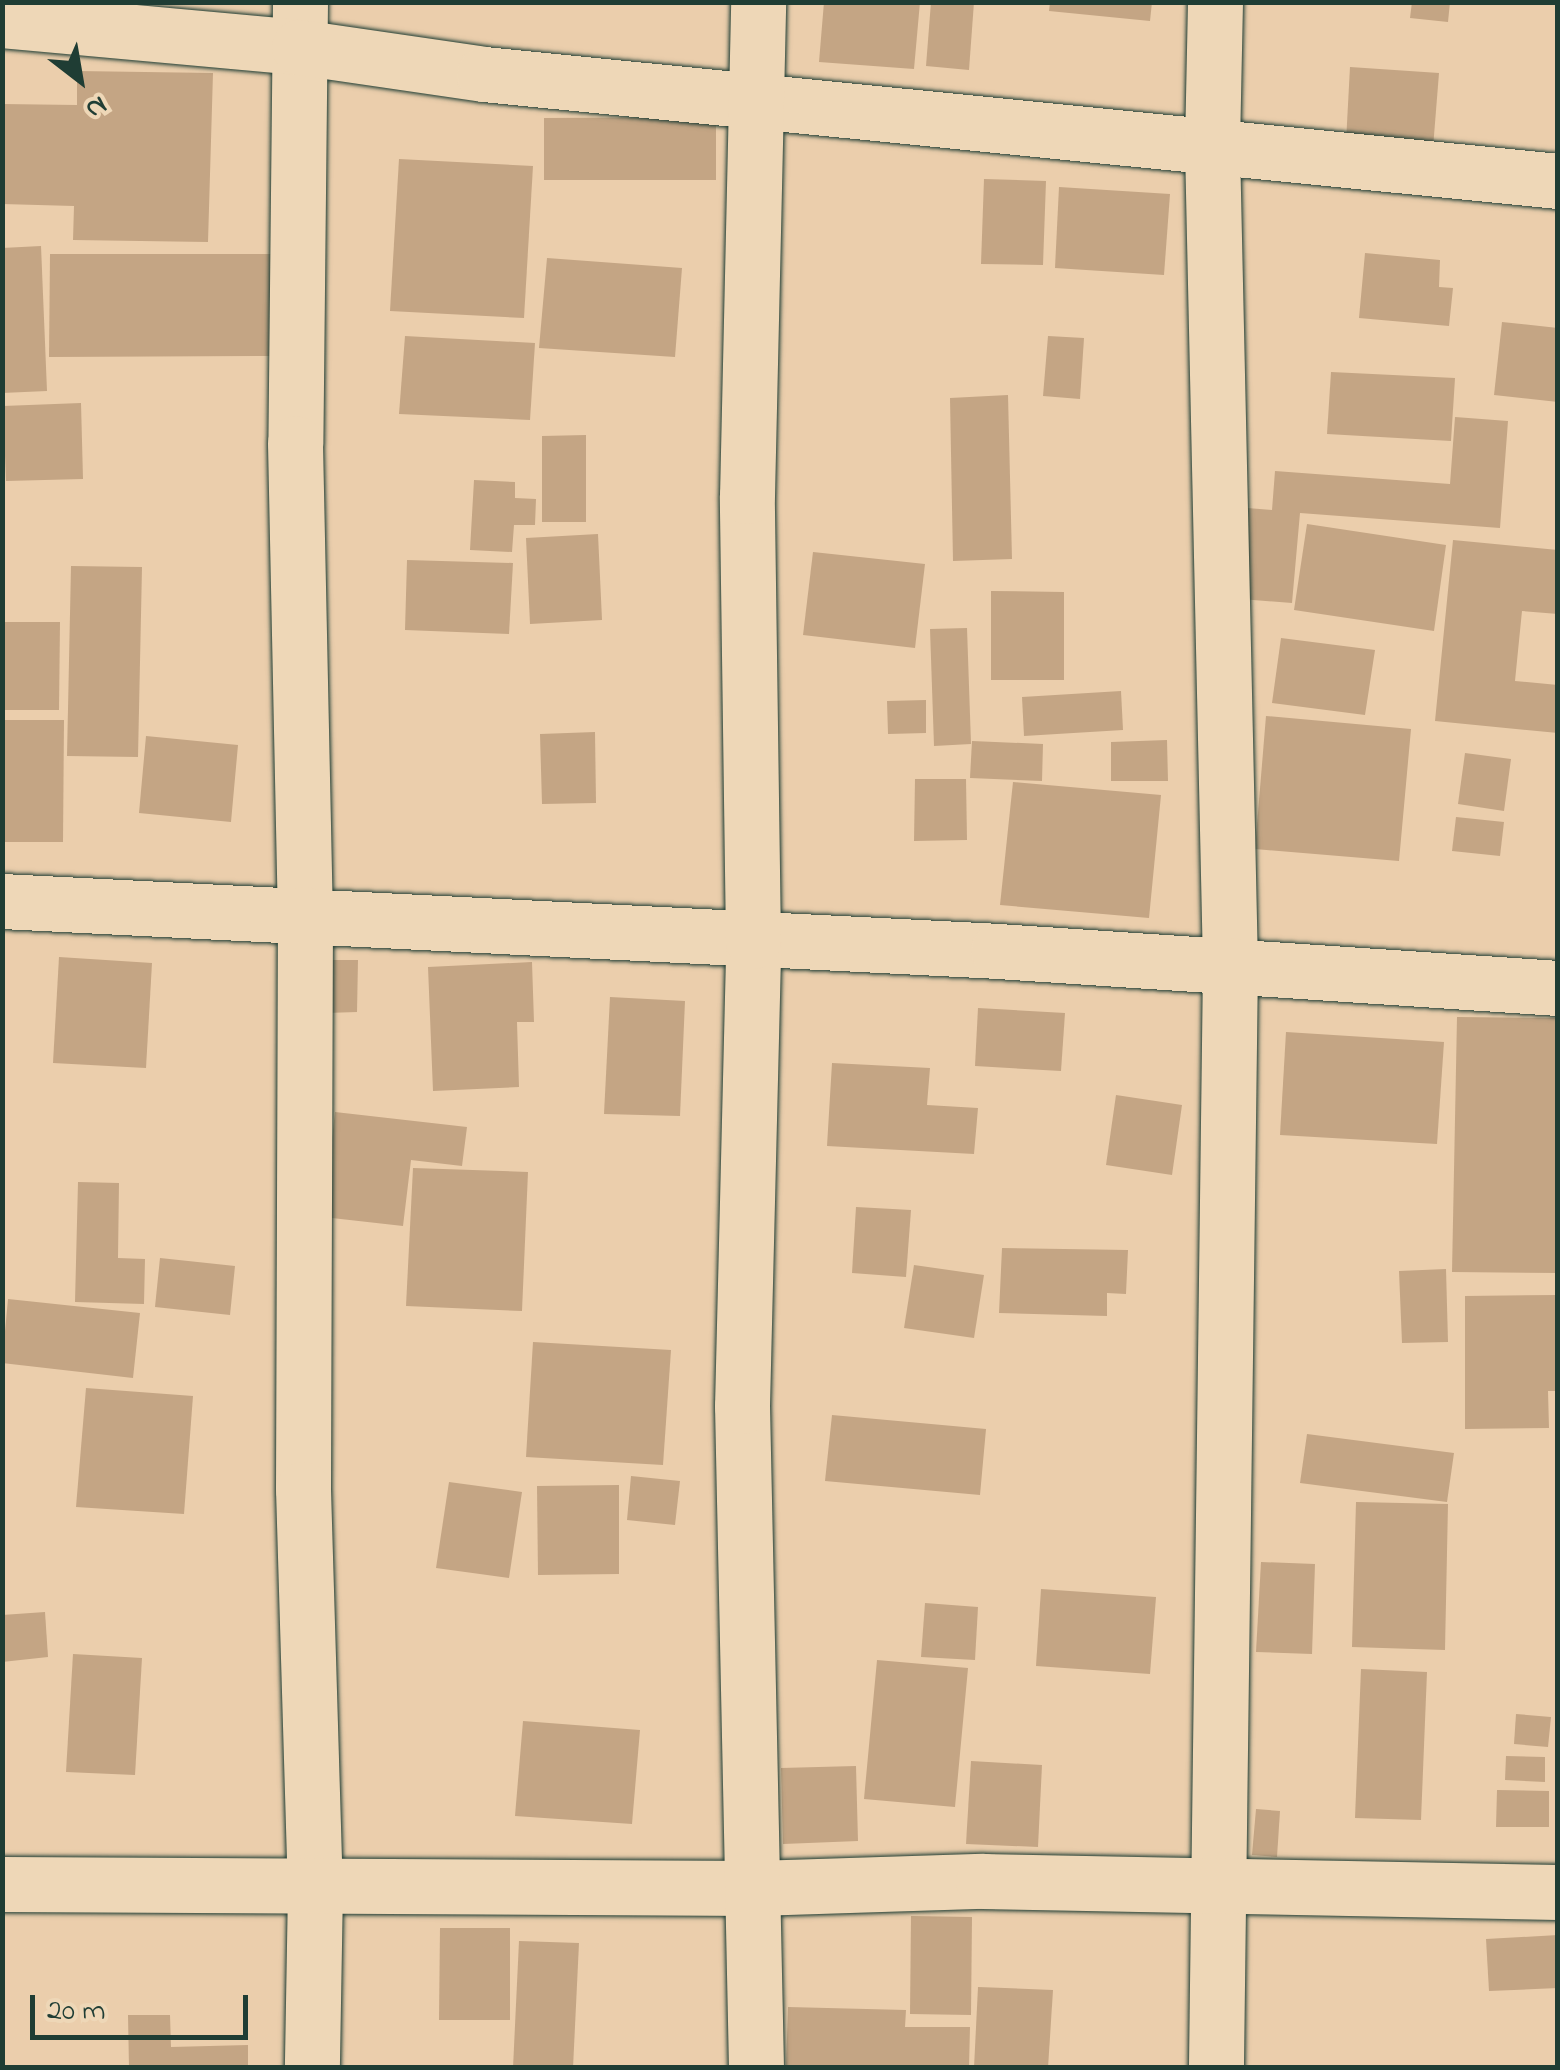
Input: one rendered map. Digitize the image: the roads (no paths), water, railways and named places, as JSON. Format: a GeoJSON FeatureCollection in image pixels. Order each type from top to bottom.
{"type":"FeatureCollection","features":[{"type":"Feature","properties":{"kind":"street"},"geometry":{"type":"LineString","coordinates":[[756,2068],[742,1406],[753,941],[748,496],[758,2]]}},
{"type":"Feature","properties":{"kind":"street"},"geometry":{"type":"LineString","coordinates":[[1214,2],[1212,147],[1230,966],[1216,2068]]}},
{"type":"Feature","properties":{"kind":"street"},"geometry":{"type":"LineString","coordinates":[[2,20],[300,25],[484,74],[1558,181]]}},
{"type":"Feature","properties":{"kind":"street"},"geometry":{"type":"LineString","coordinates":[[300,25],[295,443],[305,914],[303,1489],[314,1888],[312,2068]]}},
{"type":"Feature","properties":{"kind":"street"},"geometry":{"type":"LineString","coordinates":[[2,901],[305,914],[1558,988]]}},
{"type":"Feature","properties":{"kind":"street"},"geometry":{"type":"LineString","coordinates":[[2,1884],[755,1888],[983,1881],[1558,1892]]}}]}
